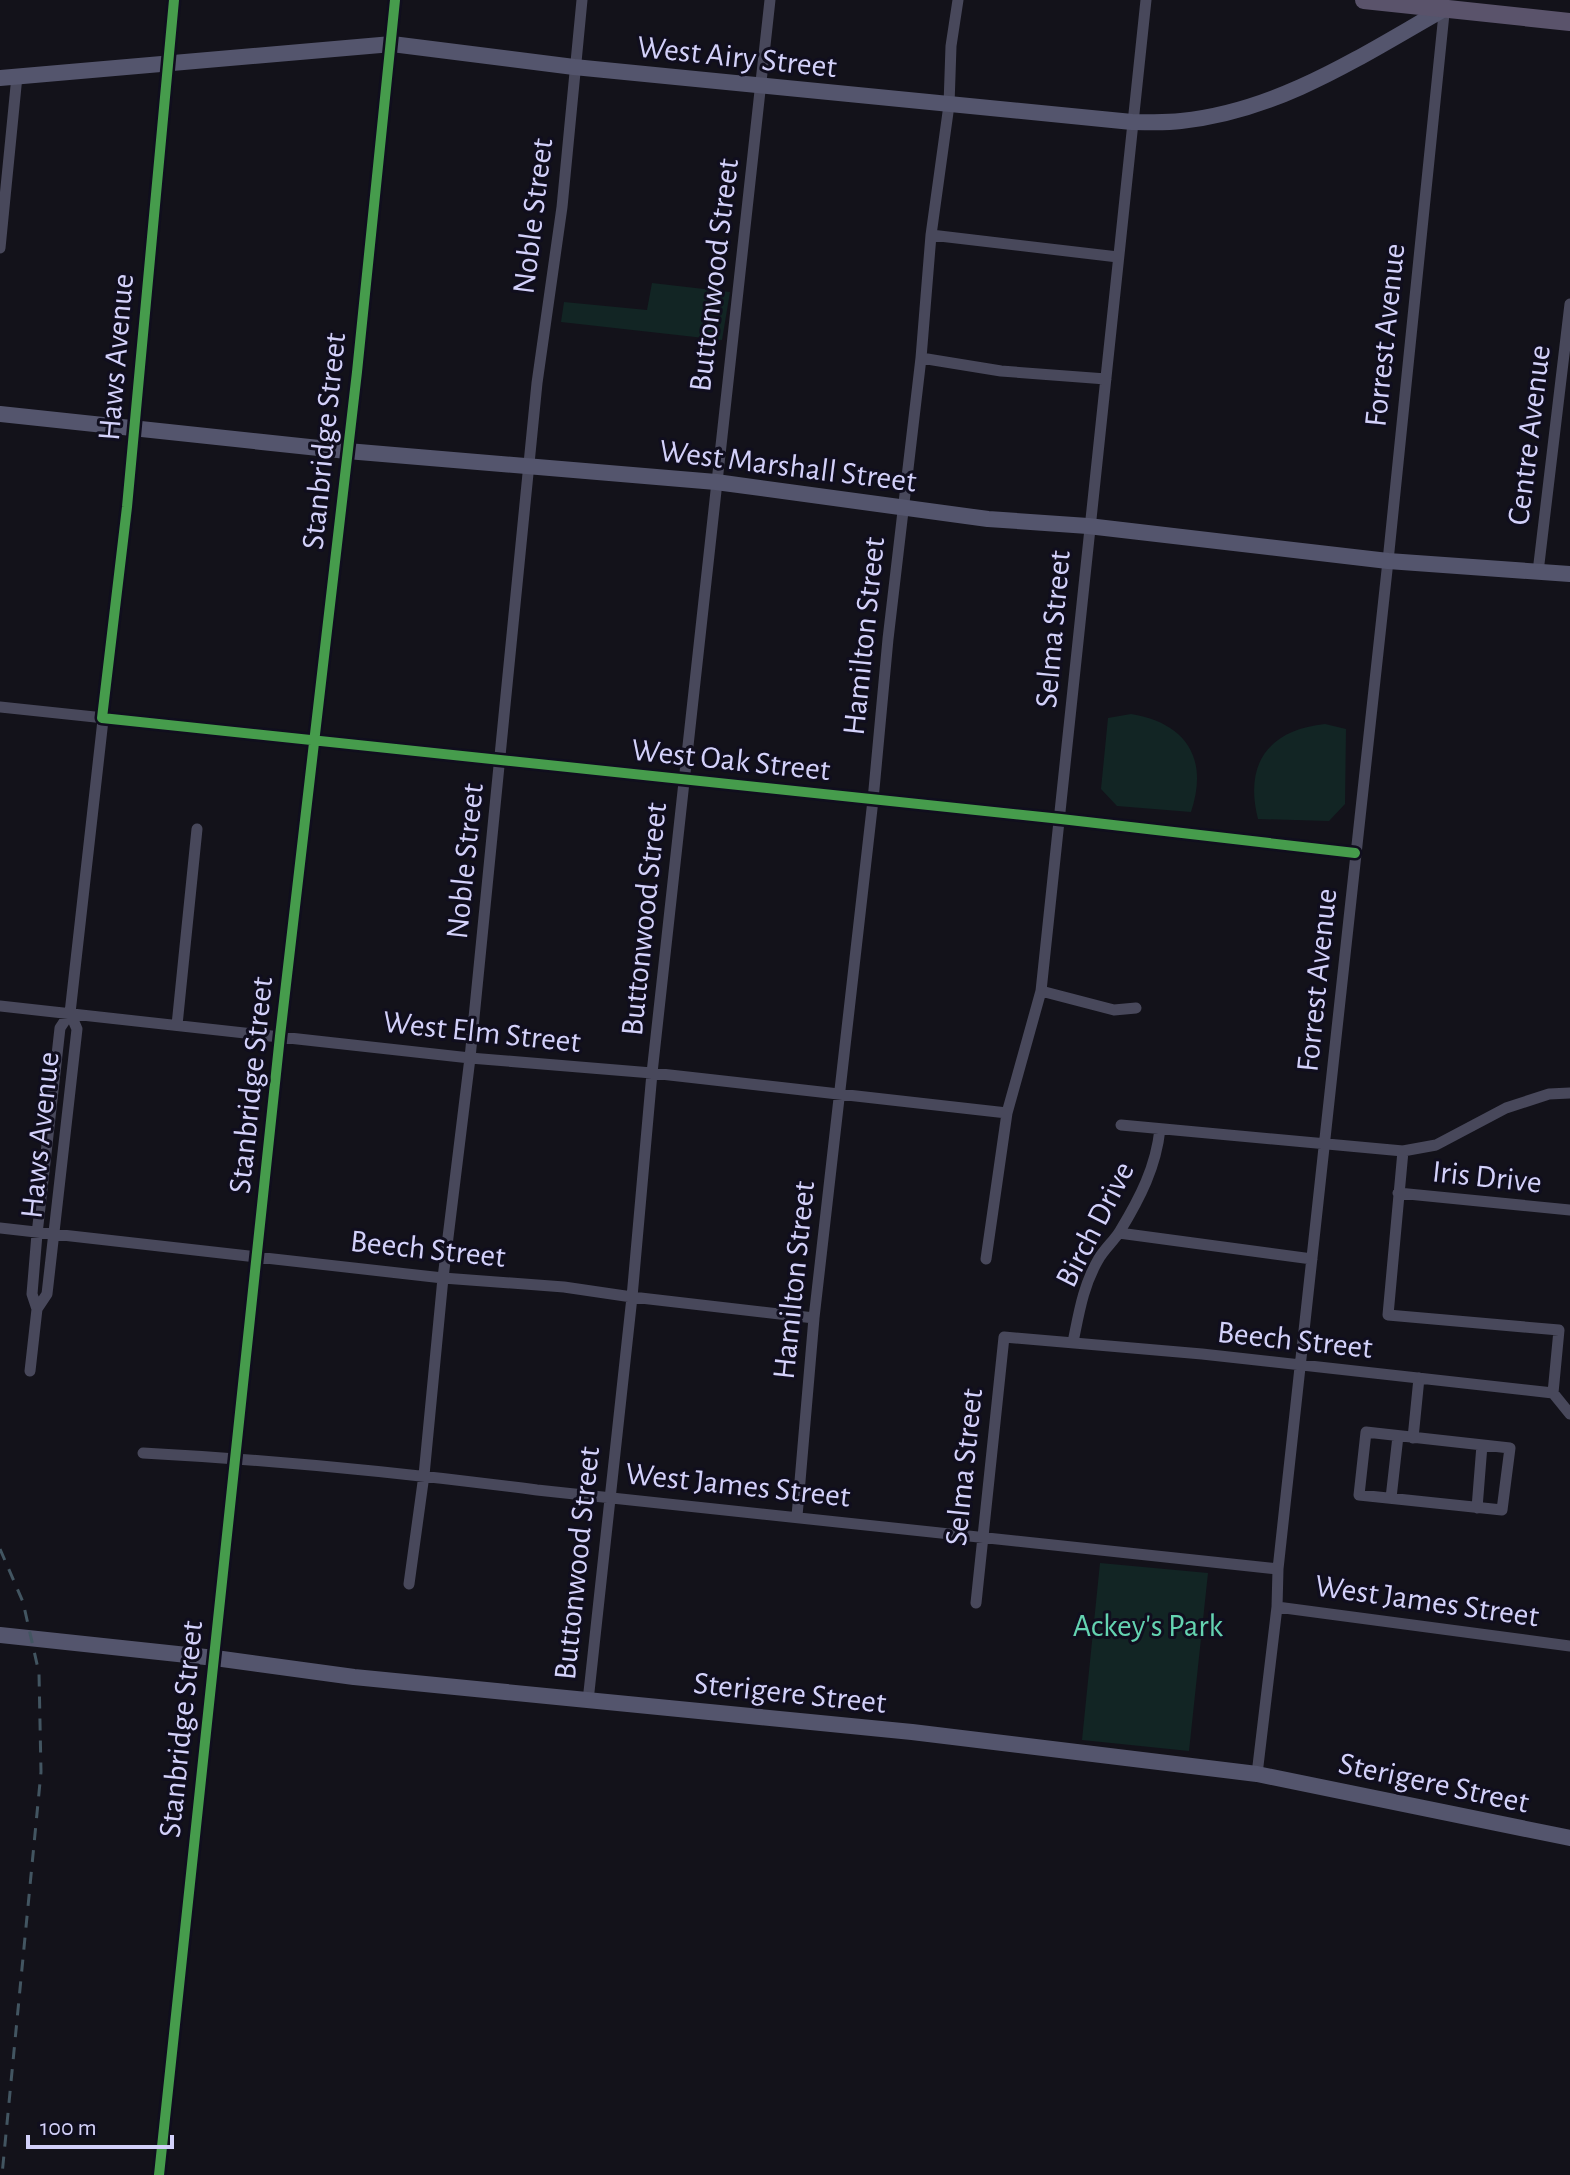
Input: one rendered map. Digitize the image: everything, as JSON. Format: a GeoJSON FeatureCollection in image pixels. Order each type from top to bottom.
{"type":"FeatureCollection","features":[{"type":"Feature","properties":{"kind":"main road"},"geometry":{"type":"LineString","coordinates":[[1364,0],[1445,5],[1570,22]]}},
{"type":"Feature","properties":{"kind":"street","name":"Haws Avenue"},"geometry":{"type":"LineString","coordinates":[[30,1371],[37,1309],[32,1294],[37,1234],[60,1028],[70,1013],[134,429],[174,0]]}},
{"type":"Feature","properties":{"kind":"street","name":"Stanbridge Street"},"geometry":{"type":"LineString","coordinates":[[159,2175],[280,1036],[395,0]]}},
{"type":"Feature","properties":{"kind":"street","name":"Noble Street"},"geometry":{"type":"LineString","coordinates":[[409,1584],[470,1058],[537,383],[562,207],[582,0]]}},
{"type":"Feature","properties":{"kind":"street","name":"Buttonwood Street"},"geometry":{"type":"LineString","coordinates":[[588,1701],[632,1297],[652,1073],[770,0]]}},
{"type":"Feature","properties":{"kind":"street","name":"Hamilton Street"},"geometry":{"type":"LineString","coordinates":[[797,1516],[814,1318],[873,800],[902,506],[921,358],[931,235],[949,105],[951,46],[958,0]]}},
{"type":"Feature","properties":{"kind":"street","name":"Selma Street"},"geometry":{"type":"LineString","coordinates":[[986,1259],[1007,1113],[1041,991],[1146,0]]}},
{"type":"Feature","properties":{"kind":"street","name":"West Airy Street"},"geometry":{"type":"LineString","coordinates":[[9,77],[392,44],[574,67],[762,84],[834,95],[1132,122],[1180,121],[1256,105],[1324,76],[1445,5]]}},
{"type":"Feature","properties":{"kind":"street","name":"Forrest Avenue"},"geometry":{"type":"LineString","coordinates":[[1257,1774],[1445,5]]}},
{"type":"Feature","properties":{"kind":"street"},"geometry":{"type":"LineString","coordinates":[[0,248],[9,77]]}},
{"type":"Feature","properties":{"kind":"street"},"geometry":{"type":"LineString","coordinates":[[931,235],[1118,257]]}},
{"type":"Feature","properties":{"kind":"street","name":"Centre Avenue"},"geometry":{"type":"LineString","coordinates":[[1538,572],[1570,304]]}},
{"type":"Feature","properties":{"kind":"street"},"geometry":{"type":"LineString","coordinates":[[921,358],[1001,371],[1106,379]]}},
{"type":"Feature","properties":{"kind":"street","name":"West Marshall Street"},"geometry":{"type":"LineString","coordinates":[[0,414],[347,451],[716,482],[988,519],[1088,526],[1388,561],[1570,574]]}},
{"type":"Feature","properties":{"kind":"street","name":"West Oak Street"},"geometry":{"type":"LineString","coordinates":[[0,707],[1355,853]]}},
{"type":"Feature","properties":{"kind":"street"},"geometry":{"type":"LineString","coordinates":[[177,1025],[197,829]]}},
{"type":"Feature","properties":{"kind":"street"},"geometry":{"type":"LineString","coordinates":[[1041,991],[1114,1010],[1136,1008]]}},
{"type":"Feature","properties":{"kind":"street","name":"West Elm Street"},"geometry":{"type":"LineString","coordinates":[[0,1006],[1007,1113]]}},
{"type":"Feature","properties":{"kind":"street","name":"Haws Avenue"},"geometry":{"type":"LineString","coordinates":[[37,1309],[47,1294],[68,1118],[77,1029],[70,1013]]}},
{"type":"Feature","properties":{"kind":"street"},"geometry":{"type":"LineString","coordinates":[[1121,1125],[1403,1151],[1436,1145],[1506,1108],[1549,1094],[1570,1093]]}},
{"type":"Feature","properties":{"kind":"street"},"geometry":{"type":"LineString","coordinates":[[50,1116],[68,1118]]}},
{"type":"Feature","properties":{"kind":"street","name":"Birch Drive"},"geometry":{"type":"LineString","coordinates":[[1073,1342],[1084,1286],[1099,1257],[1119,1233],[1150,1177],[1160,1129]]}},
{"type":"Feature","properties":{"kind":"street"},"geometry":{"type":"LineString","coordinates":[[1403,1151],[1388,1315],[1559,1330],[1553,1393],[1570,1414]]}},
{"type":"Feature","properties":{"kind":"street","name":"Iris Drive"},"geometry":{"type":"LineString","coordinates":[[1398,1193],[1570,1210]]}},
{"type":"Feature","properties":{"kind":"street","name":"Beech Street"},"geometry":{"type":"LineString","coordinates":[[0,1228],[443,1278],[564,1287],[814,1318]]}},
{"type":"Feature","properties":{"kind":"street"},"geometry":{"type":"LineString","coordinates":[[1119,1233],[1312,1259]]}},
{"type":"Feature","properties":{"kind":"street","name":"Selma Street"},"geometry":{"type":"LineString","coordinates":[[976,1603],[1004,1337]]}},
{"type":"Feature","properties":{"kind":"street","name":"Beech Street"},"geometry":{"type":"LineString","coordinates":[[1004,1337],[1553,1393]]}},
{"type":"Feature","properties":{"kind":"street"},"geometry":{"type":"LineString","coordinates":[[1413,1438],[1419,1378]]}},
{"type":"Feature","properties":{"kind":"street"},"geometry":{"type":"LineString","coordinates":[[1366,1432],[1398,1436],[1510,1448],[1502,1510],[1359,1495],[1366,1432]]}},
{"type":"Feature","properties":{"kind":"street"},"geometry":{"type":"LineString","coordinates":[[1391,1498],[1398,1436]]}},
{"type":"Feature","properties":{"kind":"street"},"geometry":{"type":"LineString","coordinates":[[1477,1508],[1482,1445]]}},
{"type":"Feature","properties":{"kind":"street","name":"West James Street"},"geometry":{"type":"LineString","coordinates":[[143,1453],[424,1475],[1278,1569]]}},
{"type":"Feature","properties":{"kind":"street","name":"West James Street"},"geometry":{"type":"LineString","coordinates":[[1277,1607],[1570,1646]]}},
{"type":"Feature","properties":{"kind":"street","name":"Sterigere Street"},"geometry":{"type":"LineString","coordinates":[[0,1635],[215,1658],[354,1677],[912,1732],[1257,1774],[1570,1838]]}},
{"type":"Feature","properties":{"kind":"green space"},"geometry":{"type":"Polygon","coordinates":[[[652,283],[730,292],[722,340],[561,322],[564,302],[647,310],[652,283]]]}},
{"type":"Feature","properties":{"kind":"green space"},"geometry":{"type":"Polygon","coordinates":[[[1131,714],[1166,726],[1188,746],[1197,775],[1191,812],[1117,806],[1101,789],[1108,718],[1131,714]]]}},
{"type":"Feature","properties":{"kind":"green space"},"geometry":{"type":"Polygon","coordinates":[[[1325,724],[1346,729],[1345,804],[1329,821],[1258,819],[1255,782],[1265,753],[1275,742],[1289,734],[1325,724]]]}},
{"type":"Feature","properties":{"kind":"green space","name":"Ackey's Park"},"geometry":{"type":"Polygon","coordinates":[[[1100,1563],[1208,1573],[1189,1751],[1082,1740],[1100,1563]]]}},
{"type":"Feature","properties":{"kind":"railway"},"geometry":{"type":"LineString","coordinates":[[0,1549],[23,1602],[39,1673],[41,1772],[2,2175]]}},
{"type":"Feature","properties":{"kind":"cycle path"},"geometry":{"type":"LineString","coordinates":[[174,0],[127,507],[102,718],[1355,853]]}},
{"type":"Feature","properties":{"kind":"cycle path"},"geometry":{"type":"LineString","coordinates":[[159,2175],[280,1036],[357,372],[395,0]]}}]}
